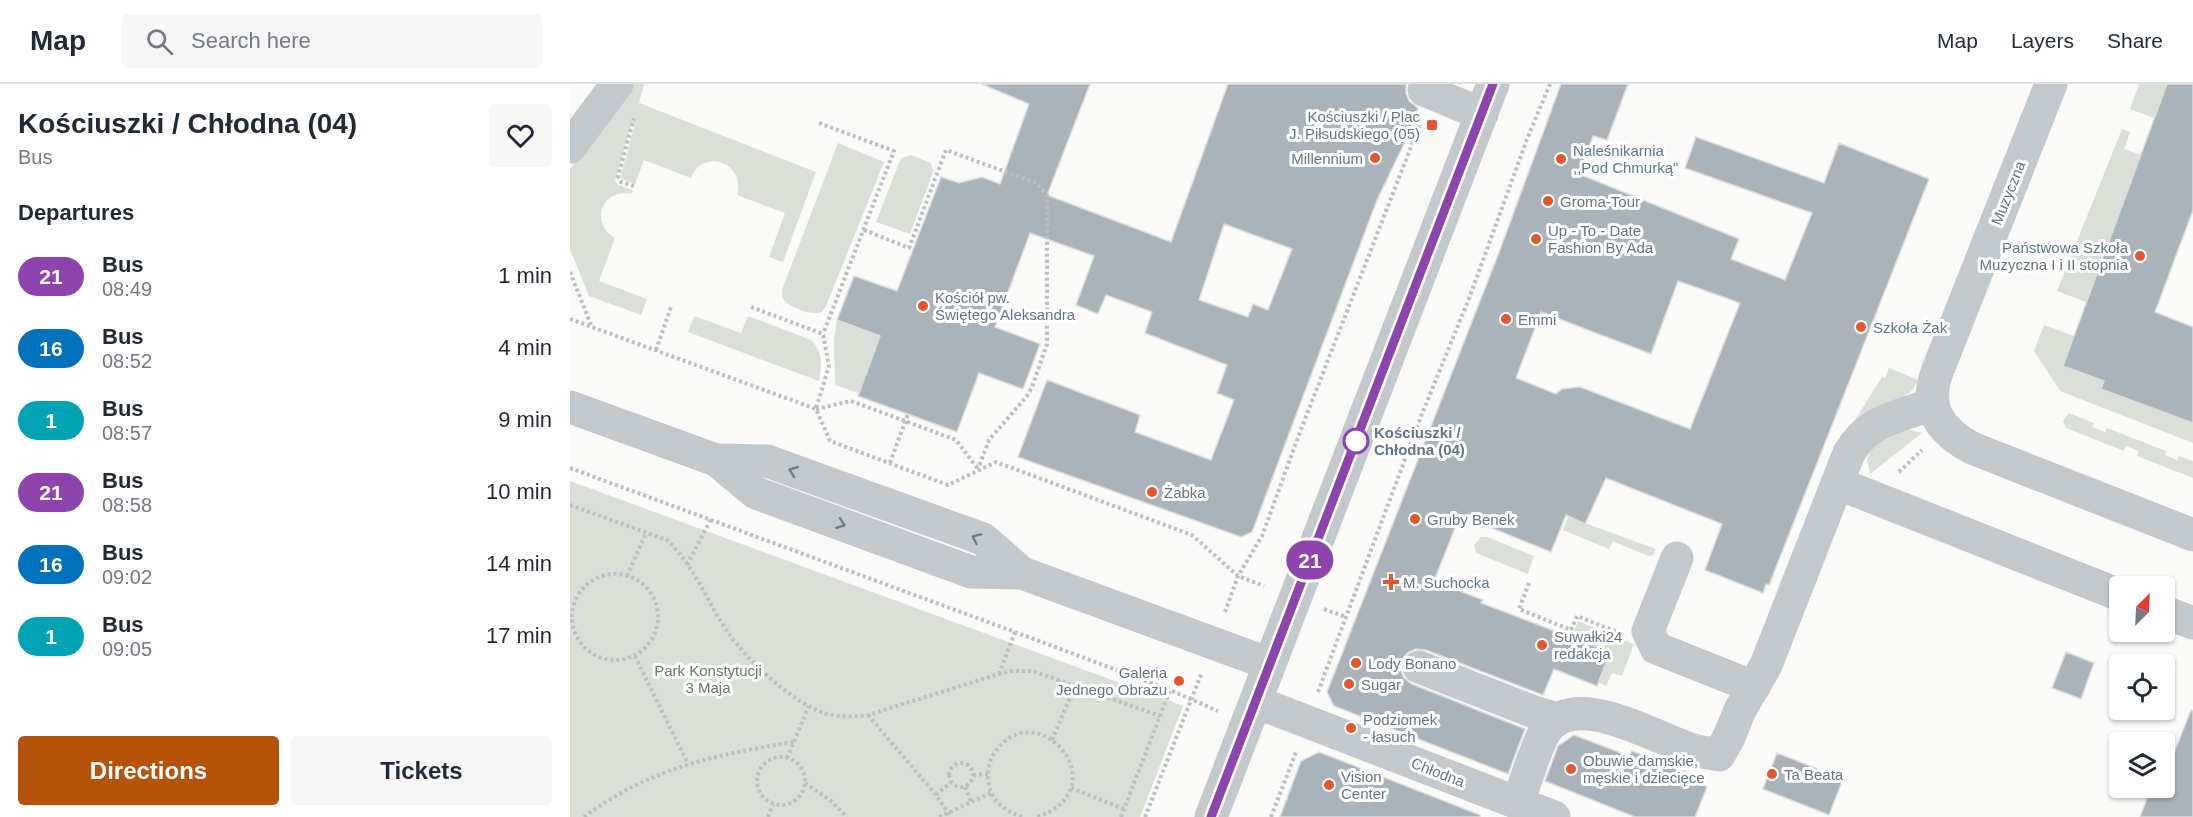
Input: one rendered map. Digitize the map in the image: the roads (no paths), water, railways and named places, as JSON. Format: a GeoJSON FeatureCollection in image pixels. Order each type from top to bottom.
{"type":"FeatureCollection","features":[{"type":"Feature","properties":{"kind":"street"},"geometry":{"type":"LineString","coordinates":[[570,147],[617,84]]}},
{"type":"Feature","properties":{"kind":"street","name":"Muzyczna"},"geometry":{"type":"LineString","coordinates":[[1932,404],[1932,386],[1937,372],[2051,84]]}},
{"type":"Feature","properties":{"kind":"street"},"geometry":{"type":"LineString","coordinates":[[1211,817],[1488,99],[1428,91]]}},
{"type":"Feature","properties":{"kind":"street"},"geometry":{"type":"LineString","coordinates":[[1518,803],[1547,729],[1558,719],[1574,714],[1589,713],[1607,717],[1696,751],[1719,755],[1740,710],[1760,676],[1849,453],[1864,432],[1888,419],[1932,404],[1947,430],[1956,439],[1972,448],[2193,535]]}},
{"type":"Feature","properties":{"kind":"street"},"geometry":{"type":"LineString","coordinates":[[570,407],[716,459],[767,461],[983,539],[1022,573],[1270,664]]}},
{"type":"Feature","properties":{"kind":"street"},"geometry":{"type":"LineString","coordinates":[[1837,483],[2109,591]]}},
{"type":"Feature","properties":{"kind":"street"},"geometry":{"type":"LineString","coordinates":[[1677,558],[1648,631],[1656,648],[1760,676]]}},
{"type":"Feature","properties":{"kind":"street"},"geometry":{"type":"LineString","coordinates":[[2175,616],[2193,623]]}},
{"type":"Feature","properties":{"kind":"street"},"geometry":{"type":"LineString","coordinates":[[1419,667],[1534,712],[1558,719]]}},
{"type":"Feature","properties":{"kind":"street","name":"Chłodna"},"geometry":{"type":"LineString","coordinates":[[1256,702],[1554,817]]}},
{"type":"Feature","properties":{"kind":"place","name":"Kościuszki / Plac J. Piłsudskiego (05)"},"geometry":{"type":"Point","coordinates":[1432,125]}},
{"type":"Feature","properties":{"kind":"place","name":"Millennium"},"geometry":{"type":"Point","coordinates":[1375,158]}},
{"type":"Feature","properties":{"kind":"place","name":"Naleśnikarnia ,,Pod Chmurką\""},"geometry":{"type":"Point","coordinates":[1561,159]}},
{"type":"Feature","properties":{"kind":"place","name":"Groma-Tour"},"geometry":{"type":"Point","coordinates":[1548,201]}},
{"type":"Feature","properties":{"kind":"place","name":"Up - To - Date Fashion By Ada"},"geometry":{"type":"Point","coordinates":[1536,239]}},
{"type":"Feature","properties":{"kind":"place","name":"Państwowa Szkoła Muzyczna I i II stopnia"},"geometry":{"type":"Point","coordinates":[2140,256]}},
{"type":"Feature","properties":{"kind":"place","name":"Kościół pw. Świętego Aleksandra"},"geometry":{"type":"Point","coordinates":[923,306]}},
{"type":"Feature","properties":{"kind":"place","name":"Emmi"},"geometry":{"type":"Point","coordinates":[1506,319]}},
{"type":"Feature","properties":{"kind":"place","name":"Szkoła Żak"},"geometry":{"type":"Point","coordinates":[1861,327]}},
{"type":"Feature","properties":{"kind":"place","name":"Kościuszki / Chłodna (04)"},"geometry":{"type":"Point","coordinates":[1356,441]}},
{"type":"Feature","properties":{"kind":"place","name":"Żabka"},"geometry":{"type":"Point","coordinates":[1152,492]}},
{"type":"Feature","properties":{"kind":"place","name":"Gruby Benek"},"geometry":{"type":"Point","coordinates":[1415,519]}},
{"type":"Feature","properties":{"kind":"place","name":"M. Suchocka"},"geometry":{"type":"Point","coordinates":[1391,582]}},
{"type":"Feature","properties":{"kind":"place","name":"Suwałki24 redakcja"},"geometry":{"type":"Point","coordinates":[1542,645]}},
{"type":"Feature","properties":{"kind":"place","name":"Lody Bonano"},"geometry":{"type":"Point","coordinates":[1356,663]}},
{"type":"Feature","properties":{"kind":"place","name":"Galeria Jednego Obrazu"},"geometry":{"type":"Point","coordinates":[1179,681]}},
{"type":"Feature","properties":{"kind":"place","name":"Sugar"},"geometry":{"type":"Point","coordinates":[1349,684]}},
{"type":"Feature","properties":{"kind":"place","name":"Podziomek - łasuch"},"geometry":{"type":"Point","coordinates":[1351,728]}},
{"type":"Feature","properties":{"kind":"place","name":"Obuwie damskie, męskie i dziecięce"},"geometry":{"type":"Point","coordinates":[1571,769]}},
{"type":"Feature","properties":{"kind":"place","name":"Ta Beata"},"geometry":{"type":"Point","coordinates":[1772,774]}},
{"type":"Feature","properties":{"kind":"place","name":"Vision Center"},"geometry":{"type":"Point","coordinates":[1329,785]}},
{"type":"Feature","properties":{"kind":"park label","name":"Park Konstytucji 3 Maja"},"geometry":{"type":"Point","coordinates":[708,678]}}]}
